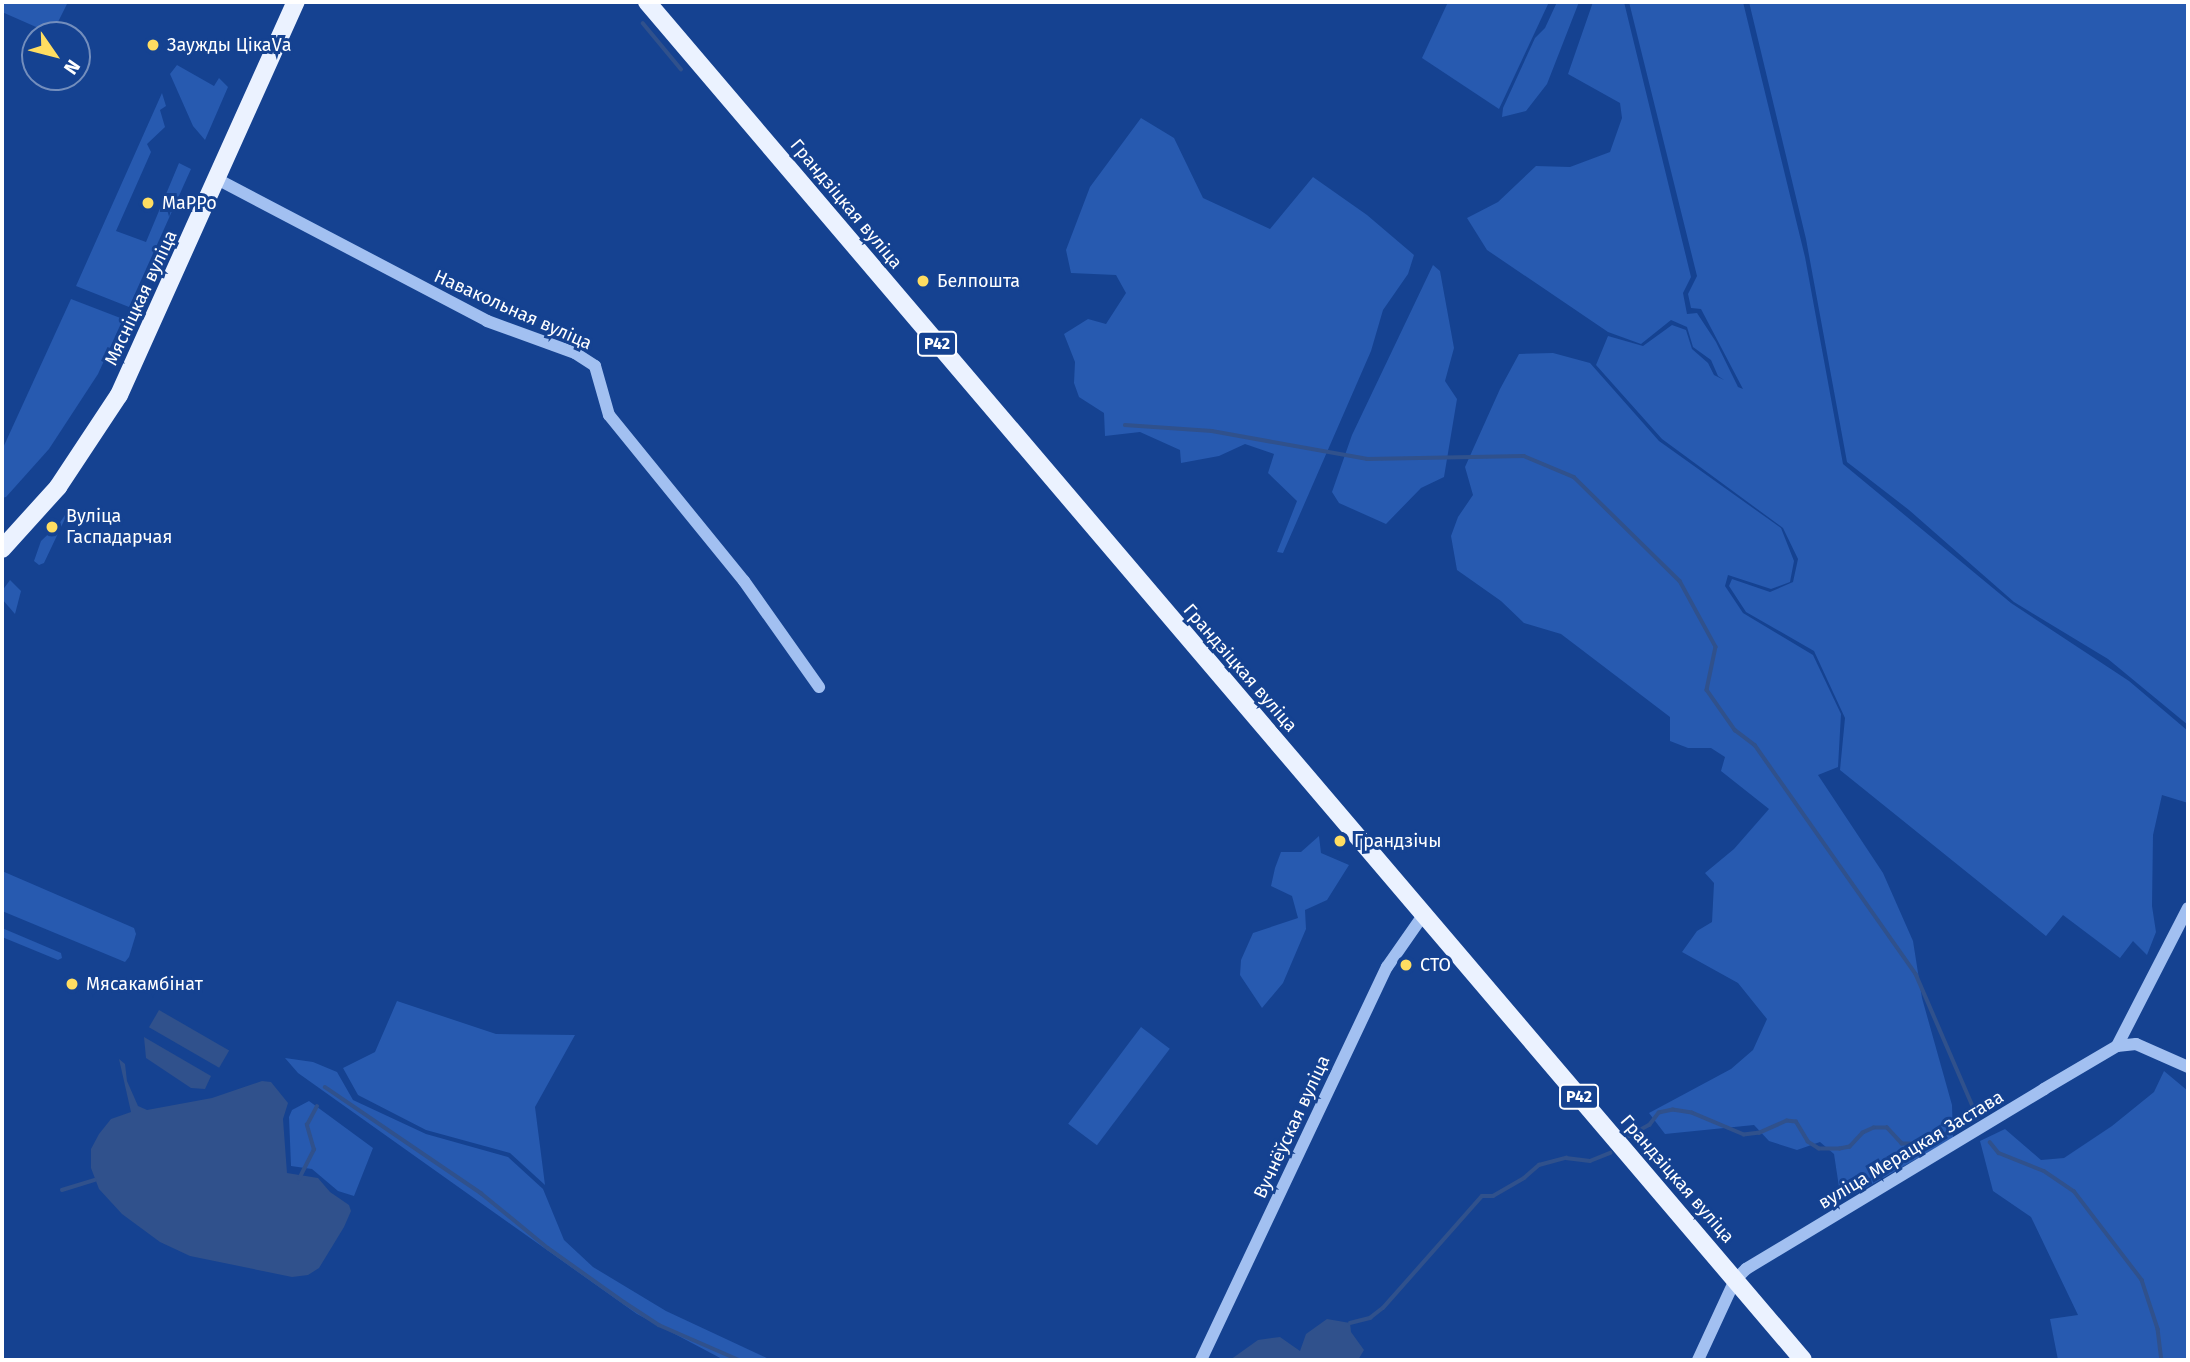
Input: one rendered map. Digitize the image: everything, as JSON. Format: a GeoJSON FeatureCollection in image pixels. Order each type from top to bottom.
{"type":"FeatureCollection","features":[{"type":"Feature","properties":{"kind":"main road","name":"Мясніцкая вуліца"},"geometry":{"type":"LineString","coordinates":[[2,549],[58,487],[119,395],[296,2]]}},
{"type":"Feature","properties":{"kind":"main road","name":"Грандзіцкая вуліца"},"geometry":{"type":"LineString","coordinates":[[647,2],[1804,1360]]}},
{"type":"Feature","properties":{"kind":"street","name":"Навакольная вуліца"},"geometry":{"type":"LineString","coordinates":[[217,179],[487,321],[575,353],[595,366],[609,415],[744,581],[819,687]]}},
{"type":"Feature","properties":{"kind":"street"},"geometry":{"type":"LineString","coordinates":[[2117,1046],[2188,908]]}},
{"type":"Feature","properties":{"kind":"street","name":"Вучнёўская вуліца"},"geometry":{"type":"LineString","coordinates":[[1201,1360],[1387,967],[1424,914]]}},
{"type":"Feature","properties":{"kind":"street"},"geometry":{"type":"LineString","coordinates":[[2117,1046],[2136,1044],[2188,1067]]}},
{"type":"Feature","properties":{"kind":"street","name":"вуліца Мерацкая Застава"},"geometry":{"type":"LineString","coordinates":[[1698,1360],[1735,1280],[1746,1269],[2117,1046]]}},
{"type":"Feature","properties":{"kind":"shaded area"},"geometry":{"type":"Polygon","coordinates":[[[2,2],[68,2],[58,21],[22,21],[2,12],[2,2]]]}},
{"type":"Feature","properties":{"kind":"shaded area"},"geometry":{"type":"Polygon","coordinates":[[[1448,2],[1549,2],[1499,109],[1422,58],[1448,2]]]}},
{"type":"Feature","properties":{"kind":"shaded area"},"geometry":{"type":"Polygon","coordinates":[[[1557,2],[1579,2],[1547,84],[1526,111],[1502,117],[1503,108],[1535,38],[1545,28],[1557,2]]]}},
{"type":"Feature","properties":{"kind":"shaded area"},"geometry":{"type":"Polygon","coordinates":[[[1593,2],[1624,2],[1691,277],[1683,293],[1687,314],[1697,313],[1716,342],[1738,387],[1743,389],[1701,309],[1691,308],[1688,294],[1697,276],[1629,2],[1743,2],[1805,257],[1843,464],[2011,603],[2129,681],[2188,731],[2188,803],[2162,795],[2153,835],[2152,906],[2156,932],[2147,955],[2133,941],[2120,958],[2063,915],[2046,936],[1840,770],[1845,718],[1814,651],[1746,612],[1729,586],[1732,579],[1770,592],[1793,582],[1798,559],[1783,528],[1662,439],[1596,365],[1608,336],[1643,346],[1672,325],[1686,330],[1692,349],[1708,363],[1714,375],[1724,380],[1718,376],[1711,360],[1693,347],[1687,327],[1671,320],[1641,344],[1608,332],[1487,250],[1467,218],[1498,202],[1536,166],[1570,167],[1610,152],[1622,118],[1620,103],[1568,74],[1593,2]]]}},
{"type":"Feature","properties":{"kind":"shaded area"},"geometry":{"type":"Polygon","coordinates":[[[1749,2],[2188,2],[2188,725],[2108,659],[2014,602],[1909,510],[1847,462],[1806,239],[1749,2]]]}},
{"type":"Feature","properties":{"kind":"shaded area"},"geometry":{"type":"Polygon","coordinates":[[[177,65],[214,86],[219,78],[228,87],[205,140],[193,126],[170,74],[177,65]]]}},
{"type":"Feature","properties":{"kind":"shaded area"},"geometry":{"type":"Polygon","coordinates":[[[162,93],[166,106],[160,110],[165,127],[147,144],[151,152],[116,231],[146,242],[179,163],[191,169],[129,307],[76,286],[162,93]]]}},
{"type":"Feature","properties":{"kind":"shaded area"},"geometry":{"type":"Polygon","coordinates":[[[1141,118],[1174,138],[1203,198],[1270,229],[1313,177],[1367,215],[1414,255],[1408,274],[1383,310],[1371,351],[1283,553],[1277,552],[1297,501],[1268,473],[1274,454],[1245,444],[1219,456],[1181,463],[1180,450],[1140,432],[1105,436],[1104,413],[1079,397],[1074,383],[1075,362],[1064,334],[1088,319],[1106,324],[1126,293],[1116,275],[1071,273],[1066,250],[1090,187],[1141,118]]]}},
{"type":"Feature","properties":{"kind":"shaded area"},"geometry":{"type":"Polygon","coordinates":[[[1433,265],[1440,271],[1454,348],[1445,381],[1457,399],[1444,477],[1421,488],[1386,524],[1339,503],[1332,492],[1352,435],[1433,265]]]}},
{"type":"Feature","properties":{"kind":"shaded area"},"geometry":{"type":"Polygon","coordinates":[[[71,299],[123,319],[98,374],[49,449],[6,497],[2,498],[2,450],[71,299]]]}},
{"type":"Feature","properties":{"kind":"shaded area"},"geometry":{"type":"Polygon","coordinates":[[[1553,353],[1590,363],[1659,441],[1781,528],[1794,561],[1790,582],[1771,589],[1728,575],[1725,586],[1743,613],[1813,655],[1841,714],[1838,767],[1818,775],[1883,873],[1913,941],[1922,998],[1952,1105],[1953,1138],[1855,1194],[1839,1187],[1834,1154],[1820,1142],[1797,1150],[1769,1141],[1754,1125],[1665,1134],[1649,1113],[1731,1069],[1753,1050],[1767,1019],[1738,983],[1682,952],[1697,931],[1712,922],[1714,883],[1705,873],[1734,849],[1769,809],[1721,771],[1725,757],[1711,748],[1688,748],[1670,741],[1670,717],[1561,634],[1524,623],[1501,601],[1457,570],[1451,536],[1458,517],[1473,495],[1465,467],[1519,354],[1553,353]]]}},
{"type":"Feature","properties":{"kind":"shaded area"},"geometry":{"type":"Polygon","coordinates":[[[71,506],[44,563],[39,565],[34,561],[41,541],[59,524],[71,506]]]}},
{"type":"Feature","properties":{"kind":"shaded area"},"geometry":{"type":"Polygon","coordinates":[[[10,580],[21,591],[15,614],[2,599],[2,591],[10,580]]]}},
{"type":"Feature","properties":{"kind":"shaded area"},"geometry":{"type":"Polygon","coordinates":[[[1319,836],[1321,853],[1349,865],[1327,900],[1305,910],[1306,929],[1283,983],[1262,1008],[1240,975],[1241,960],[1253,933],[1298,918],[1292,896],[1271,886],[1275,868],[1281,852],[1301,852],[1319,836]]]}},
{"type":"Feature","properties":{"kind":"shaded area"},"geometry":{"type":"Polygon","coordinates":[[[2,871],[134,928],[136,934],[129,957],[125,962],[2,911],[2,871]]]}},
{"type":"Feature","properties":{"kind":"shaded area"},"geometry":{"type":"Polygon","coordinates":[[[2,928],[61,953],[62,958],[58,960],[2,937],[2,928]]]}},
{"type":"Feature","properties":{"kind":"shaded area"},"geometry":{"type":"Polygon","coordinates":[[[397,1001],[496,1034],[575,1035],[535,1107],[545,1185],[510,1153],[426,1130],[358,1095],[343,1068],[375,1052],[397,1001]]]}},
{"type":"Feature","properties":{"kind":"shaded area"},"geometry":{"type":"Polygon","coordinates":[[[159,1010],[229,1050],[219,1068],[149,1027],[159,1010]]]}},
{"type":"Feature","properties":{"kind":"shaded area"},"geometry":{"type":"Polygon","coordinates":[[[1141,1027],[1170,1049],[1097,1145],[1068,1124],[1141,1027]]]}},
{"type":"Feature","properties":{"kind":"shaded area"},"geometry":{"type":"Polygon","coordinates":[[[144,1037],[211,1076],[205,1089],[191,1088],[146,1058],[144,1037]]]}},
{"type":"Feature","properties":{"kind":"shaded area"},"geometry":{"type":"Polygon","coordinates":[[[285,1058],[313,1062],[337,1072],[353,1100],[426,1134],[508,1157],[543,1189],[564,1240],[593,1267],[666,1311],[771,1360],[724,1360],[637,1314],[298,1073],[285,1058]]]}},
{"type":"Feature","properties":{"kind":"shaded area"},"geometry":{"type":"Polygon","coordinates":[[[119,1059],[125,1064],[127,1081],[138,1106],[147,1110],[212,1098],[262,1081],[271,1082],[288,1103],[283,1119],[287,1173],[318,1178],[330,1192],[349,1205],[351,1211],[319,1268],[308,1275],[292,1277],[190,1256],[160,1242],[122,1214],[99,1189],[91,1168],[91,1149],[99,1134],[111,1119],[131,1112],[119,1059]]]}},
{"type":"Feature","properties":{"kind":"shaded area"},"geometry":{"type":"Polygon","coordinates":[[[2164,1071],[2188,1091],[2188,1360],[2058,1360],[2050,1319],[2078,1315],[2031,1217],[1993,1191],[1980,1141],[2005,1129],[2041,1160],[2064,1158],[2112,1126],[2154,1092],[2164,1071]]]}},
{"type":"Feature","properties":{"kind":"shaded area"},"geometry":{"type":"Polygon","coordinates":[[[309,1101],[373,1148],[354,1196],[338,1191],[312,1169],[291,1166],[289,1117],[292,1110],[309,1101]]]}},
{"type":"Feature","properties":{"kind":"shaded area"},"geometry":{"type":"Polygon","coordinates":[[[1327,1319],[1350,1323],[1351,1332],[1364,1350],[1358,1360],[1230,1360],[1258,1340],[1280,1337],[1300,1351],[1306,1334],[1327,1319]]]}},
{"type":"Feature","properties":{"kind":"waterway"},"geometry":{"type":"LineString","coordinates":[[643,23],[681,69]]}},
{"type":"Feature","properties":{"kind":"waterway"},"geometry":{"type":"LineString","coordinates":[[1125,425],[1212,431],[1367,459],[1524,456],[1574,477],[1680,581],[1716,647],[1707,690],[1735,730],[1755,745],[1916,974],[1978,1118],[1971,1116],[1949,1133],[1920,1144],[1902,1144],[1887,1128],[1874,1128],[1863,1133],[1850,1147],[1840,1149],[1819,1149],[1808,1142],[1796,1122],[1787,1121],[1760,1133],[1744,1135],[1692,1113],[1673,1110],[1659,1113],[1650,1125],[1630,1136]]}},
{"type":"Feature","properties":{"kind":"waterway"},"geometry":{"type":"LineString","coordinates":[[325,1087],[481,1193],[548,1248],[624,1302],[659,1325],[739,1360]]}},
{"type":"Feature","properties":{"kind":"waterway"},"geometry":{"type":"LineString","coordinates":[[299,1179],[314,1150],[307,1125],[317,1106]]}},
{"type":"Feature","properties":{"kind":"waterway"},"geometry":{"type":"LineString","coordinates":[[1990,1142],[1999,1153],[2044,1171],[2074,1191],[2142,1280],[2158,1329],[2162,1360]]}},
{"type":"Feature","properties":{"kind":"waterway"},"geometry":{"type":"LineString","coordinates":[[1350,1323],[1370,1318],[1383,1308],[1482,1196],[1493,1196],[1524,1178],[1539,1165],[1566,1158],[1590,1161],[1610,1153]]}},
{"type":"Feature","properties":{"kind":"waterway"},"geometry":{"type":"LineString","coordinates":[[62,1190],[95,1180]]}},
{"type":"Feature","properties":{"kind":"place","name":"Заужды ЦікаVа"},"geometry":{"type":"Point","coordinates":[153,45]}},
{"type":"Feature","properties":{"kind":"place","name":"МаРРо"},"geometry":{"type":"Point","coordinates":[148,203]}},
{"type":"Feature","properties":{"kind":"place","name":"Белпошта"},"geometry":{"type":"Point","coordinates":[923,281]}},
{"type":"Feature","properties":{"kind":"place","name":"Вуліца Гаспадарчая"},"geometry":{"type":"Point","coordinates":[52,527]}},
{"type":"Feature","properties":{"kind":"place","name":"Грандзічы"},"geometry":{"type":"Point","coordinates":[1340,841]}},
{"type":"Feature","properties":{"kind":"place","name":"СТО"},"geometry":{"type":"Point","coordinates":[1406,965]}},
{"type":"Feature","properties":{"kind":"place","name":"Мясакамбінат"},"geometry":{"type":"Point","coordinates":[72,984]}}]}
